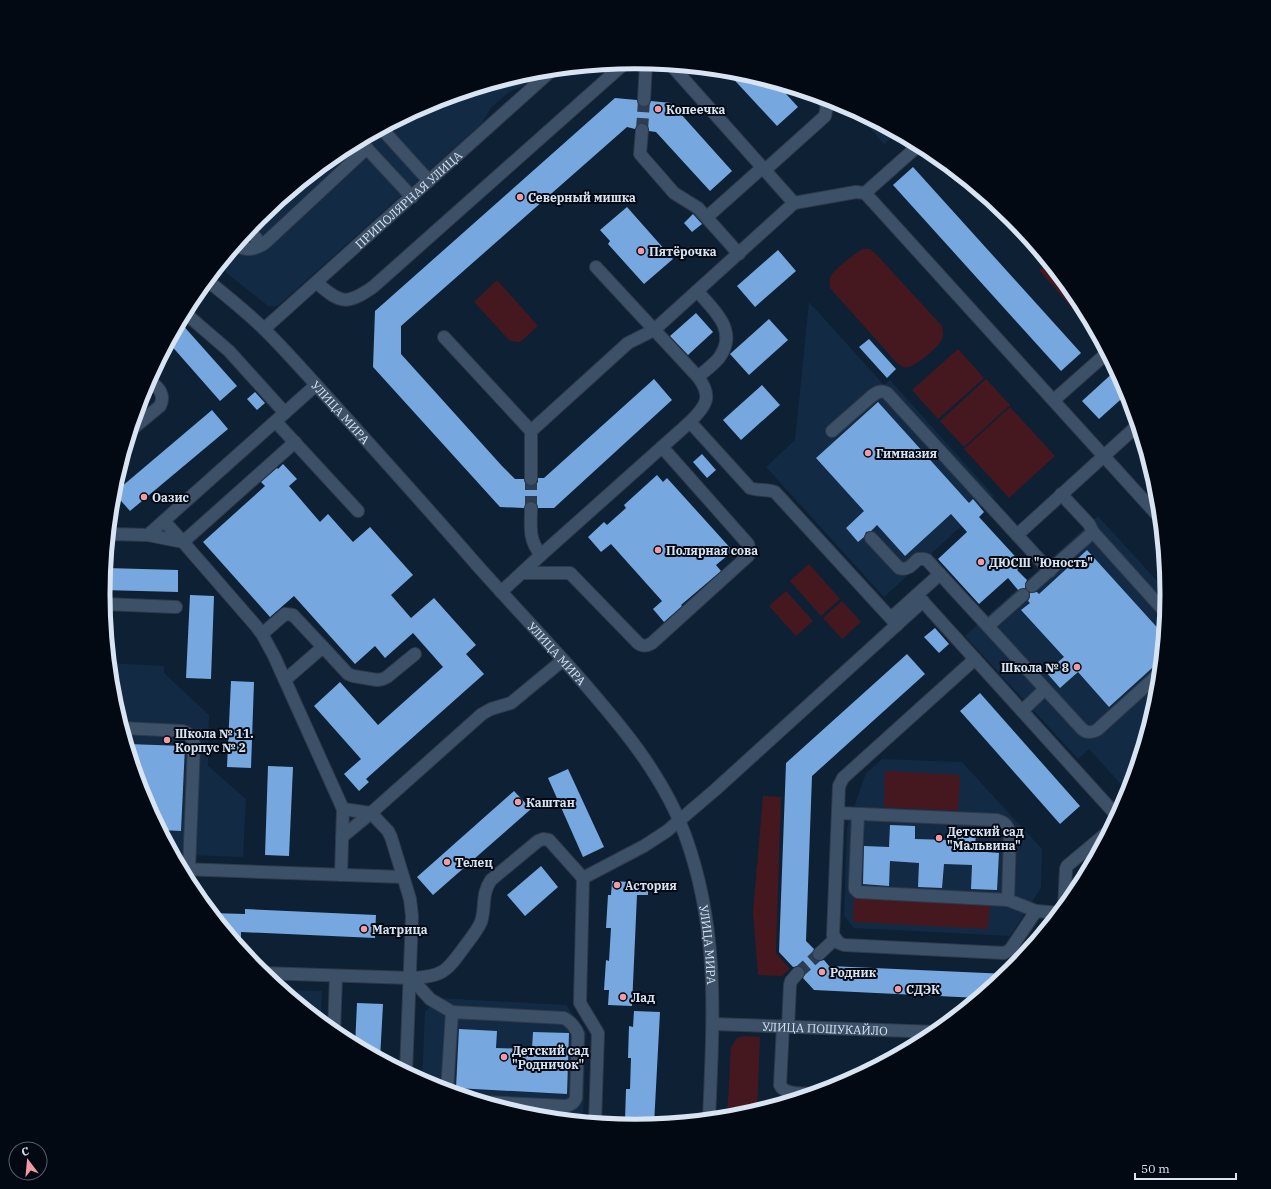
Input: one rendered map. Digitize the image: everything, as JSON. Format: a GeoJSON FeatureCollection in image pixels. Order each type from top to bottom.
{"type":"FeatureCollection","features":[{"type":"Feature","properties":{"kind":"street"},"geometry":{"type":"LineString","coordinates":[[644,100],[646,69]]}},
{"type":"Feature","properties":{"kind":"street"},"geometry":{"type":"LineString","coordinates":[[316,283],[337,299],[346,300],[361,296],[618,70]]}},
{"type":"Feature","properties":{"kind":"street"},"geometry":{"type":"LineString","coordinates":[[676,71],[794,203]]}},
{"type":"Feature","properties":{"kind":"street","name":"ПРИПОЛЯРНАЯ УЛИЦА"},"geometry":{"type":"LineString","coordinates":[[264,329],[544,77]]}},
{"type":"Feature","properties":{"kind":"street"},"geometry":{"type":"LineString","coordinates":[[706,217],[825,116],[826,105]]}},
{"type":"Feature","properties":{"kind":"street"},"geometry":{"type":"LineString","coordinates":[[642,130],[640,154],[674,193],[698,208],[739,254]]}},
{"type":"Feature","properties":{"kind":"street"},"geometry":{"type":"LineString","coordinates":[[385,132],[430,181]]}},
{"type":"Feature","properties":{"kind":"street"},"geometry":{"type":"LineString","coordinates":[[365,145],[412,197]]}},
{"type":"Feature","properties":{"kind":"street"},"geometry":{"type":"LineString","coordinates":[[240,248],[247,250],[262,244],[361,147]]}},
{"type":"Feature","properties":{"kind":"street"},"geometry":{"type":"LineString","coordinates":[[865,194],[914,150]]}},
{"type":"Feature","properties":{"kind":"street"},"geometry":{"type":"LineString","coordinates":[[531,431],[628,343],[654,330],[794,203],[856,192],[865,194],[1104,455],[1153,503]]}},
{"type":"Feature","properties":{"kind":"street"},"geometry":{"type":"LineString","coordinates":[[253,234],[262,244]]}},
{"type":"Feature","properties":{"kind":"street"},"geometry":{"type":"LineString","coordinates":[[502,592],[541,555],[703,410],[706,402],[707,393],[698,377],[596,267]]}},
{"type":"Feature","properties":{"kind":"street","name":"УЛИЦА МИРА"},"geometry":{"type":"LineString","coordinates":[[212,284],[264,329],[563,660],[602,705],[637,750],[659,783],[679,820],[691,851],[705,905],[710,939],[713,978],[713,1024],[709,1115]]}},
{"type":"Feature","properties":{"kind":"street"},"geometry":{"type":"LineString","coordinates":[[697,291],[720,316],[725,326],[726,335],[723,353],[718,360],[698,377]]}},
{"type":"Feature","properties":{"kind":"street"},"geometry":{"type":"LineString","coordinates":[[190,317],[229,352],[285,413]]}},
{"type":"Feature","properties":{"kind":"street"},"geometry":{"type":"LineString","coordinates":[[444,337],[531,431],[531,479]]}},
{"type":"Feature","properties":{"kind":"street"},"geometry":{"type":"LineString","coordinates":[[1054,400],[1104,356]]}},
{"type":"Feature","properties":{"kind":"street"},"geometry":{"type":"LineString","coordinates":[[139,424],[160,406],[163,401],[161,391],[154,384]]}},
{"type":"Feature","properties":{"kind":"street"},"geometry":{"type":"LineString","coordinates":[[148,536],[316,385]]}},
{"type":"Feature","properties":{"kind":"street"},"geometry":{"type":"LineString","coordinates":[[832,431],[873,395],[883,391],[887,393],[1050,571]]}},
{"type":"Feature","properties":{"kind":"street"},"geometry":{"type":"LineString","coordinates":[[276,422],[358,511]]}},
{"type":"Feature","properties":{"kind":"street"},"geometry":{"type":"LineString","coordinates":[[690,422],[750,488],[775,492],[894,621]]}},
{"type":"Feature","properties":{"kind":"street"},"geometry":{"type":"LineString","coordinates":[[1017,534],[1134,429]]}},
{"type":"Feature","properties":{"kind":"street"},"geometry":{"type":"LineString","coordinates":[[183,542],[295,442]]}},
{"type":"Feature","properties":{"kind":"street"},"geometry":{"type":"LineString","coordinates":[[522,573],[570,573],[641,646],[646,646],[748,556],[750,548],[748,544],[662,447]]}},
{"type":"Feature","properties":{"kind":"street"},"geometry":{"type":"LineString","coordinates":[[1061,494],[1161,607]]}},
{"type":"Feature","properties":{"kind":"street"},"geometry":{"type":"LineString","coordinates":[[531,508],[530,534],[535,547],[541,555]]}},
{"type":"Feature","properties":{"kind":"street"},"geometry":{"type":"LineString","coordinates":[[164,521],[262,634],[274,656],[343,809],[340,875]]}},
{"type":"Feature","properties":{"kind":"street"},"geometry":{"type":"LineString","coordinates":[[1032,586],[1093,532]]}},
{"type":"Feature","properties":{"kind":"street"},"geometry":{"type":"LineString","coordinates":[[113,534],[148,536],[183,542]]}},
{"type":"Feature","properties":{"kind":"street"},"geometry":{"type":"LineString","coordinates":[[871,538],[899,568],[905,569],[918,559],[924,558],[1086,732],[1092,733],[1097,730],[1154,678]]}},
{"type":"Feature","properties":{"kind":"street"},"geometry":{"type":"LineString","coordinates":[[583,878],[644,846],[679,820],[715,790],[920,598],[940,574]]}},
{"type":"Feature","properties":{"kind":"street"},"geometry":{"type":"LineString","coordinates":[[988,626],[1023,595]]}},
{"type":"Feature","properties":{"kind":"street"},"geometry":{"type":"LineString","coordinates":[[920,598],[1114,812]]}},
{"type":"Feature","properties":{"kind":"street"},"geometry":{"type":"LineString","coordinates":[[110,604],[176,607]]}},
{"type":"Feature","properties":{"kind":"street"},"geometry":{"type":"LineString","coordinates":[[262,634],[285,614],[293,615],[348,674],[377,680],[388,678],[415,654]]}},
{"type":"Feature","properties":{"kind":"street"},"geometry":{"type":"LineString","coordinates":[[285,680],[323,647]]}},
{"type":"Feature","properties":{"kind":"street"},"geometry":{"type":"LineString","coordinates":[[975,659],[843,778],[840,786],[838,813],[832,931],[835,939],[844,945],[1004,953],[1010,950],[1036,911]]}},
{"type":"Feature","properties":{"kind":"street"},"geometry":{"type":"LineString","coordinates":[[342,837],[482,714],[491,709],[511,703],[563,660]]}},
{"type":"Feature","properties":{"kind":"street"},"geometry":{"type":"LineString","coordinates":[[1022,711],[1045,689]]}},
{"type":"Feature","properties":{"kind":"street"},"geometry":{"type":"LineString","coordinates":[[127,728],[184,731],[189,733],[192,738],[194,744],[185,865]]}},
{"type":"Feature","properties":{"kind":"street"},"geometry":{"type":"LineString","coordinates":[[343,809],[371,813],[390,834],[410,899],[412,916],[406,1067]]}},
{"type":"Feature","properties":{"kind":"street"},"geometry":{"type":"LineString","coordinates":[[838,813],[997,820],[1002,822],[1009,828],[1010,834],[1008,900]]}},
{"type":"Feature","properties":{"kind":"street"},"geometry":{"type":"LineString","coordinates":[[858,814],[855,884],[855,889],[858,892],[1008,900],[1036,911],[1053,912]]}},
{"type":"Feature","properties":{"kind":"street"},"geometry":{"type":"LineString","coordinates":[[272,973],[410,978],[428,978],[438,975],[451,966],[481,922],[487,887],[491,880],[538,841],[543,839],[549,840],[583,878],[580,1004],[598,1033],[595,1118]]}},
{"type":"Feature","properties":{"kind":"street"},"geometry":{"type":"LineString","coordinates":[[1065,896],[1067,866],[1100,841]]}},
{"type":"Feature","properties":{"kind":"street"},"geometry":{"type":"LineString","coordinates":[[188,869],[403,877]]}},
{"type":"Feature","properties":{"kind":"street"},"geometry":{"type":"LineString","coordinates":[[819,954],[835,939]]}},
{"type":"Feature","properties":{"kind":"street"},"geometry":{"type":"LineString","coordinates":[[798,973],[791,981],[790,985],[780,1085],[781,1088],[788,1092],[801,1093]]}},
{"type":"Feature","properties":{"kind":"street"},"geometry":{"type":"LineString","coordinates":[[334,1024],[336,976]]}},
{"type":"Feature","properties":{"kind":"street"},"geometry":{"type":"LineString","coordinates":[[410,978],[430,999],[452,1012],[564,1018],[568,1020],[577,1031],[576,1098],[572,1105],[503,1103]]}},
{"type":"Feature","properties":{"kind":"street"},"geometry":{"type":"LineString","coordinates":[[447,1085],[452,1012]]}},
{"type":"Feature","properties":{"kind":"street","name":"УЛИЦА ПОШУКАЙЛО"},"geometry":{"type":"LineString","coordinates":[[713,1024],[926,1032]]}},
{"type":"Feature","properties":{"kind":"shaded area"},"geometry":{"type":"Polygon","coordinates":[[[530,80],[523,86],[509,92],[491,108],[482,123],[280,304],[275,307],[268,306],[223,270],[240,248],[289,199],[344,158],[373,139],[403,123],[434,109],[467,97],[530,80]]]}},
{"type":"Feature","properties":{"kind":"shaded area"},"geometry":{"type":"Polygon","coordinates":[[[864,121],[893,136],[884,144],[864,121]]]}},
{"type":"Feature","properties":{"kind":"shaded area"},"geometry":{"type":"Polygon","coordinates":[[[863,249],[870,249],[875,253],[942,326],[943,336],[939,344],[912,366],[903,367],[897,363],[830,288],[829,283],[833,273],[846,261],[863,249]]]}},
{"type":"Feature","properties":{"kind":"shaded area"},"geometry":{"type":"Polygon","coordinates":[[[1044,265],[1085,323],[1039,270],[1044,265]]]}},
{"type":"Feature","properties":{"kind":"shaded area"},"geometry":{"type":"Polygon","coordinates":[[[497,280],[538,326],[520,342],[510,341],[474,302],[497,280]]]}},
{"type":"Feature","properties":{"kind":"shaded area","name":"Гимназия"},"geometry":{"type":"Polygon","coordinates":[[[809,302],[884,385],[890,380],[994,496],[884,597],[766,467],[795,440],[809,302]]]}},
{"type":"Feature","properties":{"kind":"shaded area"},"geometry":{"type":"Polygon","coordinates":[[[958,349],[984,378],[938,419],[912,390],[958,349]]]}},
{"type":"Feature","properties":{"kind":"shaded area"},"geometry":{"type":"Polygon","coordinates":[[[986,379],[1010,405],[964,447],[940,421],[986,379]]]}},
{"type":"Feature","properties":{"kind":"shaded area"},"geometry":{"type":"Polygon","coordinates":[[[1010,407],[1055,456],[1009,498],[964,449],[1010,407]]]}},
{"type":"Feature","properties":{"kind":"shaded area","name":"Школа № 8"},"geometry":{"type":"Polygon","coordinates":[[[1098,516],[1161,585],[1160,629],[1157,663],[1151,697],[1143,731],[1124,788],[1089,749],[1078,759],[965,636],[1098,516]]]}},
{"type":"Feature","properties":{"kind":"shaded area"},"geometry":{"type":"Polygon","coordinates":[[[809,564],[840,599],[821,616],[790,581],[809,564]]]}},
{"type":"Feature","properties":{"kind":"shaded area"},"geometry":{"type":"Polygon","coordinates":[[[786,591],[813,621],[796,636],[769,606],[786,591]]]}},
{"type":"Feature","properties":{"kind":"shaded area"},"geometry":{"type":"Polygon","coordinates":[[[842,601],[861,622],[842,639],[823,618],[842,601]]]}},
{"type":"Feature","properties":{"kind":"shaded area","name":"Школа № 11. Корпус № 2"},"geometry":{"type":"Polygon","coordinates":[[[114,663],[164,666],[164,673],[209,715],[208,766],[246,799],[243,857],[186,855],[186,861],[182,861],[180,857],[150,796],[128,731],[114,663]]]}},
{"type":"Feature","properties":{"kind":"shaded area","name":"Детский сад \"Мальвина\""},"geometry":{"type":"Polygon","coordinates":[[[882,759],[962,762],[1042,849],[1041,888],[1010,936],[854,928],[844,916],[847,827],[866,773],[882,759]]]}},
{"type":"Feature","properties":{"kind":"shaded area"},"geometry":{"type":"Polygon","coordinates":[[[885,771],[960,775],[958,811],[884,807],[885,771]]]}},
{"type":"Feature","properties":{"kind":"shaded area"},"geometry":{"type":"Polygon","coordinates":[[[763,796],[781,797],[776,953],[790,969],[782,976],[758,975],[753,912],[763,796]]]}},
{"type":"Feature","properties":{"kind":"shaded area"},"geometry":{"type":"Polygon","coordinates":[[[854,897],[990,903],[988,929],[853,922],[854,897]]]}},
{"type":"Feature","properties":{"kind":"shaded area"},"geometry":{"type":"Polygon","coordinates":[[[289,990],[322,991],[321,1015],[289,990]]]}},
{"type":"Feature","properties":{"kind":"shaded area","name":"Детский сад \"Родничок\""},"geometry":{"type":"Polygon","coordinates":[[[437,998],[566,1005],[586,1032],[583,1117],[533,1110],[499,1102],[467,1092],[422,1075],[425,1012],[437,998]]]}},
{"type":"Feature","properties":{"kind":"shaded area"},"geometry":{"type":"Polygon","coordinates":[[[745,1036],[760,1037],[757,1105],[727,1112],[731,1047],[737,1038],[745,1036]]]}},
{"type":"Feature","properties":{"kind":"shaded area"},"geometry":{"type":"Polygon","coordinates":[[[539,1111],[562,1112],[562,1115],[539,1111]]]}},
{"type":"Feature","properties":{"kind":"building"},"geometry":{"type":"Polygon","coordinates":[[[733,78],[783,90],[798,107],[777,126],[733,78]]]}},
{"type":"Feature","properties":{"kind":"building"},"geometry":{"type":"Polygon","coordinates":[[[615,98],[637,100],[638,104],[643,107],[648,106],[651,101],[671,103],[732,171],[710,191],[656,132],[649,131],[647,124],[639,123],[635,129],[627,127],[401,326],[401,354],[502,466],[515,479],[524,479],[528,486],[534,486],[538,482],[538,478],[544,478],[654,379],[672,400],[554,508],[538,508],[537,504],[532,501],[527,502],[524,508],[500,507],[373,367],[375,311],[615,98]]]}},
{"type":"Feature","properties":{"kind":"building"},"geometry":{"type":"Polygon","coordinates":[[[913,167],[1081,353],[1061,371],[893,185],[913,167]]]}},
{"type":"Feature","properties":{"kind":"building","name":"Пятёрочка"},"geometry":{"type":"Polygon","coordinates":[[[627,207],[673,259],[644,284],[608,244],[610,241],[600,230],[627,207]]]}},
{"type":"Feature","properties":{"kind":"building"},"geometry":{"type":"Polygon","coordinates":[[[693,214],[702,224],[692,232],[684,223],[693,214]]]}},
{"type":"Feature","properties":{"kind":"building"},"geometry":{"type":"Polygon","coordinates":[[[778,250],[796,271],[755,307],[737,286],[778,250]]]}},
{"type":"Feature","properties":{"kind":"building"},"geometry":{"type":"Polygon","coordinates":[[[696,313],[713,332],[688,355],[670,336],[696,313]]]}},
{"type":"Feature","properties":{"kind":"building"},"geometry":{"type":"Polygon","coordinates":[[[769,319],[788,340],[749,375],[730,354],[769,319]]]}},
{"type":"Feature","properties":{"kind":"building"},"geometry":{"type":"Polygon","coordinates":[[[184,326],[237,386],[220,401],[172,347],[184,326]]]}},
{"type":"Feature","properties":{"kind":"building"},"geometry":{"type":"Polygon","coordinates":[[[869,339],[896,369],[887,378],[859,347],[869,339]]]}},
{"type":"Feature","properties":{"kind":"building"},"geometry":{"type":"Polygon","coordinates":[[[1112,373],[1123,398],[1099,419],[1082,401],[1112,373]]]}},
{"type":"Feature","properties":{"kind":"building"},"geometry":{"type":"Polygon","coordinates":[[[762,385],[780,405],[741,440],[723,420],[762,385]]]}},
{"type":"Feature","properties":{"kind":"building"},"geometry":{"type":"Polygon","coordinates":[[[255,392],[265,403],[257,410],[247,399],[255,392]]]}},
{"type":"Feature","properties":{"kind":"building"},"geometry":{"type":"Polygon","coordinates":[[[878,402],[969,503],[973,499],[984,512],[979,517],[1023,565],[1017,570],[1027,580],[1025,588],[1018,590],[1008,578],[979,604],[938,559],[967,532],[951,514],[905,556],[877,525],[871,531],[866,532],[864,537],[858,542],[846,528],[864,511],[816,458],[878,402]]]}},
{"type":"Feature","properties":{"kind":"building"},"geometry":{"type":"Polygon","coordinates":[[[212,410],[228,429],[130,511],[119,498],[121,487],[212,410]]]}},
{"type":"Feature","properties":{"kind":"building"},"geometry":{"type":"Polygon","coordinates":[[[702,454],[716,470],[707,478],[693,462],[702,454]]]}},
{"type":"Feature","properties":{"kind":"building"},"geometry":{"type":"Polygon","coordinates":[[[283,464],[297,479],[289,486],[320,522],[328,514],[353,542],[370,527],[413,575],[391,595],[411,618],[434,598],[476,645],[466,654],[484,674],[366,779],[369,782],[359,791],[344,774],[361,759],[314,706],[340,682],[378,725],[443,667],[413,633],[385,658],[375,646],[355,664],[294,596],[270,617],[203,542],[265,486],[261,482],[283,464]]]}},
{"type":"Feature","properties":{"kind":"building"},"geometry":{"type":"Polygon","coordinates":[[[657,475],[663,482],[667,478],[733,551],[716,565],[721,571],[681,605],[682,606],[664,622],[653,609],[662,601],[611,544],[601,552],[588,537],[604,522],[607,525],[626,508],[624,505],[657,475]]]}},
{"type":"Feature","properties":{"kind":"building"},"geometry":{"type":"Polygon","coordinates":[[[1087,550],[1160,630],[1157,664],[1109,707],[1078,672],[1060,688],[1046,672],[1064,657],[1021,610],[1030,603],[1028,601],[1030,593],[1037,592],[1039,594],[1087,550]]]}},
{"type":"Feature","properties":{"kind":"building"},"geometry":{"type":"Polygon","coordinates":[[[111,568],[178,570],[178,592],[110,590],[111,568]]]}},
{"type":"Feature","properties":{"kind":"building"},"geometry":{"type":"Polygon","coordinates":[[[190,595],[214,596],[211,679],[186,678],[190,595]]]}},
{"type":"Feature","properties":{"kind":"building"},"geometry":{"type":"Polygon","coordinates":[[[935,628],[949,644],[939,653],[924,637],[935,628]]]}},
{"type":"Feature","properties":{"kind":"building"},"geometry":{"type":"Polygon","coordinates":[[[907,654],[925,674],[812,776],[806,941],[814,949],[812,955],[814,959],[820,961],[824,960],[829,966],[999,974],[982,990],[972,998],[814,990],[803,978],[805,974],[803,968],[799,966],[793,967],[779,952],[786,763],[907,654]]]}},
{"type":"Feature","properties":{"kind":"building"},"geometry":{"type":"Polygon","coordinates":[[[231,681],[254,682],[251,768],[227,767],[231,681]]]}},
{"type":"Feature","properties":{"kind":"building"},"geometry":{"type":"Polygon","coordinates":[[[980,693],[1080,806],[1060,824],[960,711],[980,693]]]}},
{"type":"Feature","properties":{"kind":"building"},"geometry":{"type":"Polygon","coordinates":[[[132,744],[185,746],[181,831],[166,830],[150,796],[132,744]]]}},
{"type":"Feature","properties":{"kind":"building"},"geometry":{"type":"Polygon","coordinates":[[[268,766],[293,767],[289,856],[265,855],[268,766]]]}},
{"type":"Feature","properties":{"kind":"building"},"geometry":{"type":"Polygon","coordinates":[[[568,769],[604,847],[583,857],[548,778],[568,769]]]}},
{"type":"Feature","properties":{"kind":"building"},"geometry":{"type":"Polygon","coordinates":[[[514,791],[531,809],[433,895],[417,877],[514,791]]]}},
{"type":"Feature","properties":{"kind":"building"},"geometry":{"type":"Polygon","coordinates":[[[890,825],[915,826],[915,839],[950,840],[950,827],[976,829],[975,851],[999,853],[997,890],[971,889],[972,865],[944,864],[942,888],[918,887],[919,863],[890,861],[889,886],[863,884],[864,846],[889,847],[890,825]]]}},
{"type":"Feature","properties":{"kind":"building"},"geometry":{"type":"Polygon","coordinates":[[[541,866],[558,887],[525,916],[507,895],[541,866]]]}},
{"type":"Feature","properties":{"kind":"building"},"geometry":{"type":"Polygon","coordinates":[[[612,881],[648,883],[648,895],[637,895],[632,1006],[608,1005],[609,990],[604,990],[606,960],[609,961],[611,928],[606,928],[608,895],[611,895],[612,881]]]}},
{"type":"Feature","properties":{"kind":"building"},"geometry":{"type":"Polygon","coordinates":[[[245,909],[376,915],[375,938],[241,932],[241,940],[239,940],[218,913],[245,914],[245,909]]]}},
{"type":"Feature","properties":{"kind":"building"},"geometry":{"type":"Polygon","coordinates":[[[357,1003],[383,1004],[380,1054],[355,1038],[357,1003]]]}},
{"type":"Feature","properties":{"kind":"building"},"geometry":{"type":"Polygon","coordinates":[[[634,1011],[660,1012],[654,1119],[625,1120],[626,1089],[630,1089],[631,1058],[628,1058],[629,1026],[633,1027],[634,1011]]]}},
{"type":"Feature","properties":{"kind":"building"},"geometry":{"type":"Polygon","coordinates":[[[459,1029],[497,1031],[496,1048],[532,1049],[533,1032],[569,1033],[567,1094],[456,1088],[459,1029]]]}},
{"type":"Feature","properties":{"kind":"tunnel"},"geometry":{"type":"LineString","coordinates":[[642,130],[644,100]]}},
{"type":"Feature","properties":{"kind":"tunnel"},"geometry":{"type":"LineString","coordinates":[[531,479],[531,508]]}},
{"type":"Feature","properties":{"kind":"tunnel"},"geometry":{"type":"LineString","coordinates":[[798,973],[819,954]]}},
{"type":"Feature","properties":{"kind":"place","name":"Копеечка"},"geometry":{"type":"Point","coordinates":[658,109]}},
{"type":"Feature","properties":{"kind":"place","name":"Северный мишка"},"geometry":{"type":"Point","coordinates":[520,197]}},
{"type":"Feature","properties":{"kind":"place","name":"Пятёрочка"},"geometry":{"type":"Point","coordinates":[641,251]}},
{"type":"Feature","properties":{"kind":"place","name":"Гимназия"},"geometry":{"type":"Point","coordinates":[868,453]}},
{"type":"Feature","properties":{"kind":"place","name":"Оазис"},"geometry":{"type":"Point","coordinates":[144,497]}},
{"type":"Feature","properties":{"kind":"place","name":"Полярная сова"},"geometry":{"type":"Point","coordinates":[658,550]}},
{"type":"Feature","properties":{"kind":"place","name":"ДЮСШ \"Юность\""},"geometry":{"type":"Point","coordinates":[981,562]}},
{"type":"Feature","properties":{"kind":"place","name":"Школа № 8"},"geometry":{"type":"Point","coordinates":[1077,667]}},
{"type":"Feature","properties":{"kind":"place","name":"Школа № 11. Корпус № 2"},"geometry":{"type":"Point","coordinates":[167,740]}},
{"type":"Feature","properties":{"kind":"place","name":"Каштан"},"geometry":{"type":"Point","coordinates":[518,802]}},
{"type":"Feature","properties":{"kind":"place","name":"Детский сад \"Мальвина\""},"geometry":{"type":"Point","coordinates":[939,838]}},
{"type":"Feature","properties":{"kind":"place","name":"Телец"},"geometry":{"type":"Point","coordinates":[447,862]}},
{"type":"Feature","properties":{"kind":"place","name":"Астория"},"geometry":{"type":"Point","coordinates":[617,885]}},
{"type":"Feature","properties":{"kind":"place","name":"Матрица"},"geometry":{"type":"Point","coordinates":[364,929]}},
{"type":"Feature","properties":{"kind":"place","name":"Родник"},"geometry":{"type":"Point","coordinates":[822,972]}},
{"type":"Feature","properties":{"kind":"place","name":"СДЭК"},"geometry":{"type":"Point","coordinates":[898,989]}},
{"type":"Feature","properties":{"kind":"place","name":"Лад"},"geometry":{"type":"Point","coordinates":[623,997]}},
{"type":"Feature","properties":{"kind":"place","name":"Детский сад \"Родничок\""},"geometry":{"type":"Point","coordinates":[504,1057]}}]}
